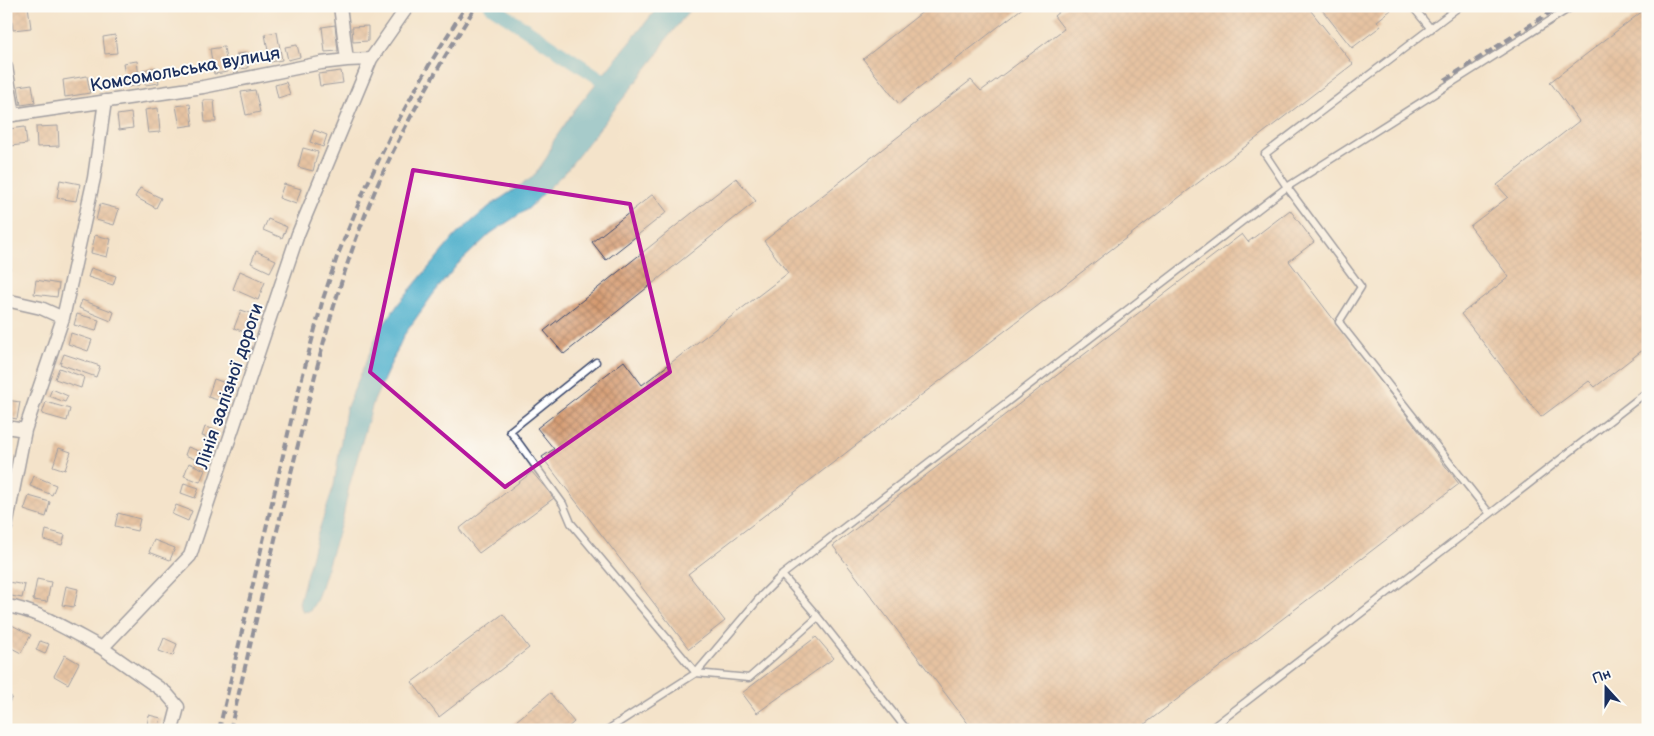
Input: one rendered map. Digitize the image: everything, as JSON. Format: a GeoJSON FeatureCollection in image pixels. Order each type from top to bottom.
{"type":"FeatureCollection","features":[{"type":"Feature","properties":{"kind":"street"},"geometry":{"type":"LineString","coordinates":[[340,6],[347,60]]}},
{"type":"Feature","properties":{"kind":"street","name":"Лінія залізної дороги"},"geometry":{"type":"LineString","coordinates":[[102,648],[190,556],[298,234],[371,59],[408,6]]}},
{"type":"Feature","properties":{"kind":"street","name":"Комсомольська вулиця"},"geometry":{"type":"LineString","coordinates":[[10,116],[203,87],[321,63],[371,59]]}},
{"type":"Feature","properties":{"kind":"street"},"geometry":{"type":"LineString","coordinates":[[6,67],[10,116]]}},
{"type":"Feature","properties":{"kind":"street"},"geometry":{"type":"LineString","coordinates":[[6,527],[25,430],[63,318],[94,178],[105,101]]}},
{"type":"Feature","properties":{"kind":"street"},"geometry":{"type":"LineString","coordinates":[[6,300],[41,308],[63,318]]}},
{"type":"Feature","properties":{"kind":"street"},"geometry":{"type":"LineString","coordinates":[[6,427],[25,430]]}},
{"type":"Feature","properties":{"kind":"street"},"geometry":{"type":"LineString","coordinates":[[6,606],[14,607],[44,619],[102,648],[166,693],[178,707],[172,730]]}},
{"type":"Feature","properties":{"kind":"lane"},"geometry":{"type":"LineString","coordinates":[[1412,6],[1431,29]]}},
{"type":"Feature","properties":{"kind":"lane"},"geometry":{"type":"LineString","coordinates":[[1460,6],[1265,154],[1287,187],[1362,287],[1339,322],[1490,514]]}},
{"type":"Feature","properties":{"kind":"lane"},"geometry":{"type":"LineString","coordinates":[[607,730],[696,673],[763,594],[782,575],[1287,187],[1573,6]]}},
{"type":"Feature","properties":{"kind":"lane"},"geometry":{"type":"LineString","coordinates":[[596,362],[510,431],[563,504],[571,523],[696,673],[749,678],[818,617]]}},
{"type":"Feature","properties":{"kind":"lane"},"geometry":{"type":"LineString","coordinates":[[1209,730],[1648,391]]}},
{"type":"Feature","properties":{"kind":"lane"},"geometry":{"type":"LineString","coordinates":[[782,575],[818,617],[907,730]]}},
{"type":"Feature","properties":{"kind":"highlighted area"},"geometry":{"type":"Polygon","coordinates":[[[413,170],[630,204],[670,372],[505,487],[370,372],[413,170]]]}},
{"type":"Feature","properties":{"kind":"water"},"geometry":{"type":"Polygon","coordinates":[[[659,6],[693,6],[665,41],[658,54],[566,171],[529,208],[491,233],[457,265],[404,335],[373,403],[349,487],[343,517],[317,599],[310,611],[303,612],[299,603],[317,536],[334,485],[346,409],[378,333],[399,303],[456,235],[491,205],[533,177],[547,157],[554,140],[576,108],[659,6]]]}},
{"type":"Feature","properties":{"kind":"building"},"geometry":{"type":"Polygon","coordinates":[[[28,6],[31,28],[13,30],[10,8],[28,6]]]}},
{"type":"Feature","properties":{"kind":"building"},"geometry":{"type":"Polygon","coordinates":[[[930,6],[1025,6],[899,104],[863,59],[930,6]]]}},
{"type":"Feature","properties":{"kind":"building"},"geometry":{"type":"Polygon","coordinates":[[[1066,6],[1307,6],[1353,64],[688,574],[725,621],[689,649],[542,457],[554,449],[537,428],[624,361],[642,385],[788,273],[764,241],[971,80],[981,91],[1064,29],[1054,16],[1066,6]]]}},
{"type":"Feature","properties":{"kind":"building"},"geometry":{"type":"Polygon","coordinates":[[[1319,6],[1388,6],[1391,10],[1377,21],[1381,26],[1352,48],[1319,6]]]}},
{"type":"Feature","properties":{"kind":"building"},"geometry":{"type":"Polygon","coordinates":[[[1648,7],[1648,346],[1595,387],[1589,381],[1541,417],[1461,314],[1509,277],[1470,226],[1508,197],[1497,185],[1579,121],[1550,82],[1648,7]]]}},
{"type":"Feature","properties":{"kind":"building"},"geometry":{"type":"Polygon","coordinates":[[[335,25],[338,51],[325,52],[322,27],[335,25]]]}},
{"type":"Feature","properties":{"kind":"building"},"geometry":{"type":"Polygon","coordinates":[[[368,26],[368,41],[353,42],[352,27],[368,26]]]}},
{"type":"Feature","properties":{"kind":"building"},"geometry":{"type":"Polygon","coordinates":[[[277,32],[282,60],[270,62],[265,34],[277,32]]]}},
{"type":"Feature","properties":{"kind":"building"},"geometry":{"type":"Polygon","coordinates":[[[115,35],[117,53],[105,54],[103,37],[115,35]]]}},
{"type":"Feature","properties":{"kind":"building"},"geometry":{"type":"Polygon","coordinates":[[[297,45],[300,57],[288,60],[285,47],[297,45]]]}},
{"type":"Feature","properties":{"kind":"building"},"geometry":{"type":"Polygon","coordinates":[[[224,47],[228,72],[214,74],[210,49],[224,47]]]}},
{"type":"Feature","properties":{"kind":"building"},"geometry":{"type":"Polygon","coordinates":[[[247,53],[248,68],[238,69],[237,54],[247,53]]]}},
{"type":"Feature","properties":{"kind":"building"},"geometry":{"type":"Polygon","coordinates":[[[137,61],[140,85],[127,87],[123,63],[137,61]]]}},
{"type":"Feature","properties":{"kind":"building"},"geometry":{"type":"Polygon","coordinates":[[[156,67],[159,83],[145,85],[143,70],[156,67]]]}},
{"type":"Feature","properties":{"kind":"building"},"geometry":{"type":"Polygon","coordinates":[[[341,71],[343,83],[320,86],[318,74],[341,71]]]}},
{"type":"Feature","properties":{"kind":"building"},"geometry":{"type":"Polygon","coordinates":[[[87,76],[90,93],[65,97],[63,80],[87,76]]]}},
{"type":"Feature","properties":{"kind":"building"},"geometry":{"type":"Polygon","coordinates":[[[286,82],[290,94],[278,98],[275,85],[286,82]]]}},
{"type":"Feature","properties":{"kind":"building"},"geometry":{"type":"Polygon","coordinates":[[[32,84],[35,103],[21,105],[18,86],[32,84]]]}},
{"type":"Feature","properties":{"kind":"building"},"geometry":{"type":"Polygon","coordinates":[[[255,90],[260,112],[246,115],[241,92],[255,90]]]}},
{"type":"Feature","properties":{"kind":"building"},"geometry":{"type":"Polygon","coordinates":[[[203,100],[214,100],[216,122],[205,122],[203,100]]]}},
{"type":"Feature","properties":{"kind":"building"},"geometry":{"type":"Polygon","coordinates":[[[190,104],[193,125],[180,127],[176,106],[190,104]]]}},
{"type":"Feature","properties":{"kind":"building"},"geometry":{"type":"Polygon","coordinates":[[[158,108],[160,132],[148,133],[145,110],[158,108]]]}},
{"type":"Feature","properties":{"kind":"building"},"geometry":{"type":"Polygon","coordinates":[[[131,113],[133,128],[119,130],[117,115],[131,113]]]}},
{"type":"Feature","properties":{"kind":"building"},"geometry":{"type":"Polygon","coordinates":[[[58,126],[59,146],[37,147],[36,127],[58,126]]]}},
{"type":"Feature","properties":{"kind":"building"},"geometry":{"type":"Polygon","coordinates":[[[25,127],[27,144],[11,146],[9,129],[25,127]]]}},
{"type":"Feature","properties":{"kind":"building"},"geometry":{"type":"Polygon","coordinates":[[[314,130],[327,135],[323,147],[310,142],[314,130]]]}},
{"type":"Feature","properties":{"kind":"building"},"geometry":{"type":"Polygon","coordinates":[[[303,148],[318,152],[313,171],[298,167],[303,148]]]}},
{"type":"Feature","properties":{"kind":"building"},"geometry":{"type":"Polygon","coordinates":[[[736,178],[756,201],[564,354],[544,331],[736,178]]]}},
{"type":"Feature","properties":{"kind":"building"},"geometry":{"type":"Polygon","coordinates":[[[60,180],[80,184],[76,201],[57,198],[60,180]]]}},
{"type":"Feature","properties":{"kind":"building"},"geometry":{"type":"Polygon","coordinates":[[[284,184],[301,189],[296,204],[279,198],[284,184]]]}},
{"type":"Feature","properties":{"kind":"building"},"geometry":{"type":"Polygon","coordinates":[[[140,188],[161,198],[156,208],[135,197],[140,188]]]}},
{"type":"Feature","properties":{"kind":"building"},"geometry":{"type":"Polygon","coordinates":[[[653,194],[667,212],[606,260],[592,242],[653,194]]]}},
{"type":"Feature","properties":{"kind":"building"},"geometry":{"type":"Polygon","coordinates":[[[100,204],[119,209],[114,225],[96,220],[100,204]]]}},
{"type":"Feature","properties":{"kind":"building"},"geometry":{"type":"Polygon","coordinates":[[[1290,210],[1314,242],[1289,261],[1459,484],[1137,730],[973,730],[833,546],[1242,234],[1248,242],[1290,210]]]}},
{"type":"Feature","properties":{"kind":"building"},"geometry":{"type":"Polygon","coordinates":[[[268,219],[287,227],[282,238],[263,230],[268,219]]]}},
{"type":"Feature","properties":{"kind":"building"},"geometry":{"type":"Polygon","coordinates":[[[95,235],[111,239],[107,257],[91,253],[95,235]]]}},
{"type":"Feature","properties":{"kind":"building"},"geometry":{"type":"Polygon","coordinates":[[[256,251],[276,260],[270,272],[251,263],[256,251]]]}},
{"type":"Feature","properties":{"kind":"building"},"geometry":{"type":"Polygon","coordinates":[[[6,268],[10,268],[7,283],[6,283],[6,268]]]}},
{"type":"Feature","properties":{"kind":"building"},"geometry":{"type":"Polygon","coordinates":[[[91,268],[116,276],[113,285],[88,277],[91,268]]]}},
{"type":"Feature","properties":{"kind":"building"},"geometry":{"type":"Polygon","coordinates":[[[240,271],[265,282],[258,300],[233,289],[240,271]]]}},
{"type":"Feature","properties":{"kind":"building"},"geometry":{"type":"Polygon","coordinates":[[[36,280],[59,284],[57,297],[34,294],[36,280]]]}},
{"type":"Feature","properties":{"kind":"building"},"geometry":{"type":"Polygon","coordinates":[[[82,300],[114,312],[111,321],[79,308],[82,300]]]}},
{"type":"Feature","properties":{"kind":"building"},"geometry":{"type":"Polygon","coordinates":[[[241,310],[256,315],[249,334],[234,328],[241,310]]]}},
{"type":"Feature","properties":{"kind":"building"},"geometry":{"type":"Polygon","coordinates":[[[77,314],[99,320],[96,331],[74,325],[77,314]]]}},
{"type":"Feature","properties":{"kind":"building"},"geometry":{"type":"Polygon","coordinates":[[[71,333],[92,340],[88,351],[68,344],[71,333]]]}},
{"type":"Feature","properties":{"kind":"building"},"geometry":{"type":"Polygon","coordinates":[[[64,354],[100,366],[96,377],[60,364],[64,354]]]}},
{"type":"Feature","properties":{"kind":"building"},"geometry":{"type":"Polygon","coordinates":[[[59,368],[84,377],[81,388],[55,379],[59,368]]]}},
{"type":"Feature","properties":{"kind":"building"},"geometry":{"type":"Polygon","coordinates":[[[214,379],[234,386],[227,403],[208,397],[214,379]]]}},
{"type":"Feature","properties":{"kind":"building"},"geometry":{"type":"Polygon","coordinates":[[[52,389],[68,396],[65,402],[49,396],[52,389]]]}},
{"type":"Feature","properties":{"kind":"building"},"geometry":{"type":"Polygon","coordinates":[[[6,400],[20,402],[17,419],[6,417],[6,400]]]}},
{"type":"Feature","properties":{"kind":"building"},"geometry":{"type":"Polygon","coordinates":[[[46,402],[70,409],[67,421],[42,414],[46,402]]]}},
{"type":"Feature","properties":{"kind":"building"},"geometry":{"type":"Polygon","coordinates":[[[205,427],[219,431],[216,440],[202,436],[205,427]]]}},
{"type":"Feature","properties":{"kind":"building"},"geometry":{"type":"Polygon","coordinates":[[[188,447],[210,455],[207,464],[185,455],[188,447]]]}},
{"type":"Feature","properties":{"kind":"building"},"geometry":{"type":"Polygon","coordinates":[[[59,448],[71,452],[65,470],[53,466],[59,448]]]}},
{"type":"Feature","properties":{"kind":"building"},"geometry":{"type":"Polygon","coordinates":[[[189,463],[205,470],[200,482],[184,476],[189,463]]]}},
{"type":"Feature","properties":{"kind":"building"},"geometry":{"type":"Polygon","coordinates":[[[532,472],[554,498],[479,553],[459,529],[532,472]]]}},
{"type":"Feature","properties":{"kind":"building"},"geometry":{"type":"Polygon","coordinates":[[[34,476],[56,485],[52,495],[30,486],[34,476]]]}},
{"type":"Feature","properties":{"kind":"building"},"geometry":{"type":"Polygon","coordinates":[[[184,483],[199,488],[195,498],[181,493],[184,483]]]}},
{"type":"Feature","properties":{"kind":"building"},"geometry":{"type":"Polygon","coordinates":[[[29,496],[50,502],[46,517],[24,510],[29,496]]]}},
{"type":"Feature","properties":{"kind":"building"},"geometry":{"type":"Polygon","coordinates":[[[176,505],[192,511],[188,521],[172,514],[176,505]]]}},
{"type":"Feature","properties":{"kind":"building"},"geometry":{"type":"Polygon","coordinates":[[[118,513],[140,519],[137,531],[115,526],[118,513]]]}},
{"type":"Feature","properties":{"kind":"building"},"geometry":{"type":"Polygon","coordinates":[[[46,530],[65,535],[62,545],[44,540],[46,530]]]}},
{"type":"Feature","properties":{"kind":"building"},"geometry":{"type":"Polygon","coordinates":[[[154,540],[175,548],[170,560],[149,552],[154,540]]]}},
{"type":"Feature","properties":{"kind":"building"},"geometry":{"type":"Polygon","coordinates":[[[37,579],[51,582],[47,602],[33,600],[37,579]]]}},
{"type":"Feature","properties":{"kind":"building"},"geometry":{"type":"Polygon","coordinates":[[[8,582],[25,585],[22,598],[6,595],[8,582]]]}},
{"type":"Feature","properties":{"kind":"building"},"geometry":{"type":"Polygon","coordinates":[[[66,586],[78,589],[74,607],[62,605],[66,586]]]}},
{"type":"Feature","properties":{"kind":"building"},"geometry":{"type":"Polygon","coordinates":[[[503,614],[529,648],[439,717],[412,682],[503,614]]]}},
{"type":"Feature","properties":{"kind":"building"},"geometry":{"type":"Polygon","coordinates":[[[6,622],[31,635],[21,653],[6,645],[6,622]]]}},
{"type":"Feature","properties":{"kind":"building"},"geometry":{"type":"Polygon","coordinates":[[[816,637],[834,658],[757,713],[742,693],[816,637]]]}},
{"type":"Feature","properties":{"kind":"building"},"geometry":{"type":"Polygon","coordinates":[[[164,638],[177,644],[173,656],[159,651],[164,638]]]}},
{"type":"Feature","properties":{"kind":"building"},"geometry":{"type":"Polygon","coordinates":[[[40,641],[49,644],[45,654],[36,650],[40,641]]]}},
{"type":"Feature","properties":{"kind":"building"},"geometry":{"type":"Polygon","coordinates":[[[65,655],[79,663],[68,684],[54,676],[65,655]]]}},
{"type":"Feature","properties":{"kind":"building"},"geometry":{"type":"Polygon","coordinates":[[[550,693],[574,722],[565,730],[505,730],[550,693]]]}},
{"type":"Feature","properties":{"kind":"building"},"geometry":{"type":"Polygon","coordinates":[[[6,694],[12,697],[6,708],[6,694]]]}},
{"type":"Feature","properties":{"kind":"building"},"geometry":{"type":"Polygon","coordinates":[[[149,715],[161,718],[158,730],[146,730],[149,715]]]}},
{"type":"Feature","properties":{"kind":"waterway"},"geometry":{"type":"LineString","coordinates":[[491,6],[616,89]]}},
{"type":"Feature","properties":{"kind":"railway"},"geometry":{"type":"LineString","coordinates":[[219,730],[294,408],[323,299],[337,257],[363,193],[393,130],[429,65],[466,6]]}},
{"type":"Feature","properties":{"kind":"railway"},"geometry":{"type":"LineString","coordinates":[[230,730],[314,378],[345,270],[387,163],[429,83],[476,6]]}},
{"type":"Feature","properties":{"kind":"railway"},"geometry":{"type":"LineString","coordinates":[[1445,80],[1560,6]]}}]}
